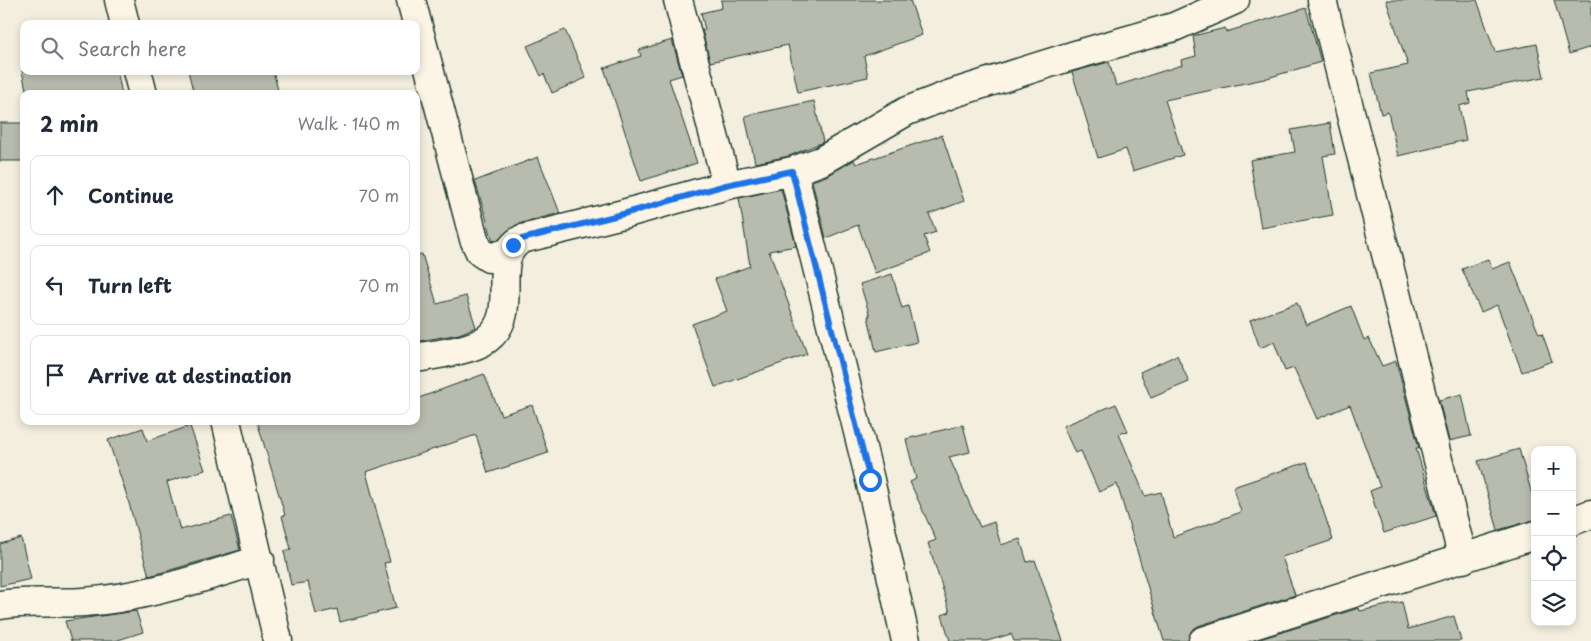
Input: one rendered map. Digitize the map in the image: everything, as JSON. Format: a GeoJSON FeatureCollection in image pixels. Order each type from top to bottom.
{"type":"FeatureCollection","features":[{"type":"Feature","properties":{"kind":"street"},"geometry":{"type":"LineString","coordinates":[[118,0],[124,20]]}},
{"type":"Feature","properties":{"kind":"street"},"geometry":{"type":"LineString","coordinates":[[411,0],[416,20]]}},
{"type":"Feature","properties":{"kind":"street"},"geometry":{"type":"LineString","coordinates":[[678,0],[726,185]]}},
{"type":"Feature","properties":{"kind":"street"},"geometry":{"type":"LineString","coordinates":[[420,357],[475,345],[493,332],[502,318],[505,304],[507,253],[513,245],[522,239],[623,214],[726,185],[792,171],[834,156],[907,111],[1072,56],[1174,27],[1235,0]]}},
{"type":"Feature","properties":{"kind":"street"},"geometry":{"type":"LineString","coordinates":[[1322,0],[1463,559]]}},
{"type":"Feature","properties":{"kind":"street"},"geometry":{"type":"LineString","coordinates":[[420,34],[474,239],[480,252],[489,258],[507,253]]}},
{"type":"Feature","properties":{"kind":"street"},"geometry":{"type":"LineString","coordinates":[[138,75],[141,90]]}},
{"type":"Feature","properties":{"kind":"street"},"geometry":{"type":"LineString","coordinates":[[792,171],[862,451],[906,641]]}},
{"type":"Feature","properties":{"kind":"street"},"geometry":{"type":"LineString","coordinates":[[227,425],[278,641]]}},
{"type":"Feature","properties":{"kind":"street"},"geometry":{"type":"LineString","coordinates":[[1576,520],[1591,514]]}},
{"type":"Feature","properties":{"kind":"street"},"geometry":{"type":"LineString","coordinates":[[1203,641],[1532,536]]}},
{"type":"Feature","properties":{"kind":"street"},"geometry":{"type":"LineString","coordinates":[[0,605],[14,602],[84,602],[126,595],[196,579],[260,560]]}},
{"type":"Feature","properties":{"kind":"building"},"geometry":{"type":"Polygon","coordinates":[[[721,0],[910,0],[922,35],[864,56],[868,77],[798,92],[788,45],[710,62],[702,30],[705,30],[701,13],[722,8],[721,0]]]}},
{"type":"Feature","properties":{"kind":"building"},"geometry":{"type":"Polygon","coordinates":[[[1386,0],[1477,0],[1495,52],[1537,44],[1544,77],[1468,92],[1470,103],[1459,106],[1466,140],[1398,156],[1388,112],[1381,114],[1371,73],[1408,65],[1386,0]]]}},
{"type":"Feature","properties":{"kind":"building"},"geometry":{"type":"Polygon","coordinates":[[[1554,0],[1591,0],[1591,47],[1569,54],[1554,0]]]}},
{"type":"Feature","properties":{"kind":"building"},"geometry":{"type":"Polygon","coordinates":[[[1306,8],[1321,62],[1264,79],[1165,100],[1183,155],[1133,171],[1126,149],[1098,158],[1072,72],[1109,62],[1116,86],[1182,65],[1181,60],[1196,56],[1193,36],[1225,28],[1226,32],[1306,8]]]}},
{"type":"Feature","properties":{"kind":"building"},"geometry":{"type":"Polygon","coordinates":[[[565,30],[586,78],[552,93],[544,74],[541,76],[527,46],[565,30]]]}},
{"type":"Feature","properties":{"kind":"building"},"geometry":{"type":"Polygon","coordinates":[[[672,40],[682,75],[669,79],[697,163],[641,181],[604,68],[641,56],[639,50],[672,40]]]}},
{"type":"Feature","properties":{"kind":"building"},"geometry":{"type":"Polygon","coordinates":[[[23,75],[118,75],[121,90],[26,90],[23,75]]]}},
{"type":"Feature","properties":{"kind":"building"},"geometry":{"type":"Polygon","coordinates":[[[189,75],[274,75],[278,90],[193,90],[189,75]]]}},
{"type":"Feature","properties":{"kind":"building"},"geometry":{"type":"Polygon","coordinates":[[[814,101],[823,142],[789,156],[755,163],[745,116],[814,101]]]}},
{"type":"Feature","properties":{"kind":"building"},"geometry":{"type":"Polygon","coordinates":[[[0,123],[20,123],[20,161],[0,161],[0,123]]]}},
{"type":"Feature","properties":{"kind":"building"},"geometry":{"type":"Polygon","coordinates":[[[1330,123],[1335,154],[1323,156],[1333,215],[1261,228],[1250,160],[1295,152],[1291,130],[1330,123]]]}},
{"type":"Feature","properties":{"kind":"building"},"geometry":{"type":"Polygon","coordinates":[[[942,135],[964,201],[929,214],[936,232],[924,236],[930,253],[875,273],[858,225],[826,238],[812,181],[829,175],[854,160],[856,164],[942,135]]]}},
{"type":"Feature","properties":{"kind":"building"},"geometry":{"type":"Polygon","coordinates":[[[538,157],[560,213],[518,224],[499,239],[493,241],[475,181],[538,157]]]}},
{"type":"Feature","properties":{"kind":"building"},"geometry":{"type":"Polygon","coordinates":[[[781,189],[796,246],[769,251],[807,354],[715,387],[692,324],[727,311],[715,279],[750,266],[739,198],[781,189]]]}},
{"type":"Feature","properties":{"kind":"building"},"geometry":{"type":"Polygon","coordinates":[[[420,254],[422,254],[437,304],[466,296],[476,327],[459,334],[420,341],[420,254]]]}},
{"type":"Feature","properties":{"kind":"building"},"geometry":{"type":"Polygon","coordinates":[[[1488,259],[1492,269],[1510,262],[1539,334],[1542,333],[1552,361],[1522,372],[1497,305],[1481,312],[1462,269],[1488,259]]]}},
{"type":"Feature","properties":{"kind":"building"},"geometry":{"type":"Polygon","coordinates":[[[892,274],[902,308],[908,306],[917,342],[876,352],[868,316],[870,316],[860,284],[892,274]]]}},
{"type":"Feature","properties":{"kind":"building"},"geometry":{"type":"Polygon","coordinates":[[[1297,303],[1306,325],[1351,306],[1364,340],[1369,338],[1382,366],[1396,361],[1419,448],[1416,448],[1436,516],[1384,533],[1370,491],[1380,487],[1350,405],[1317,419],[1294,368],[1285,371],[1274,342],[1260,348],[1250,320],[1297,303]]]}},
{"type":"Feature","properties":{"kind":"building"},"geometry":{"type":"Polygon","coordinates":[[[1177,355],[1189,382],[1151,398],[1140,372],[1177,355]]]}},
{"type":"Feature","properties":{"kind":"building"},"geometry":{"type":"Polygon","coordinates":[[[484,374],[501,415],[532,405],[548,453],[488,473],[476,435],[366,472],[390,562],[384,563],[396,608],[340,622],[337,609],[316,614],[308,582],[291,585],[284,551],[291,549],[282,516],[285,515],[258,425],[420,425],[420,398],[484,374]]]}},
{"type":"Feature","properties":{"kind":"building"},"geometry":{"type":"Polygon","coordinates":[[[1462,394],[1471,436],[1449,441],[1439,400],[1462,394]]]}},
{"type":"Feature","properties":{"kind":"building"},"geometry":{"type":"Polygon","coordinates":[[[1116,404],[1128,431],[1119,434],[1145,496],[1161,492],[1173,537],[1241,512],[1233,487],[1307,462],[1333,540],[1282,557],[1295,595],[1198,626],[1191,631],[1188,641],[1164,641],[1117,484],[1099,492],[1081,451],[1075,453],[1063,426],[1116,404]]]}},
{"type":"Feature","properties":{"kind":"building"},"geometry":{"type":"Polygon","coordinates":[[[963,425],[970,452],[949,457],[980,527],[994,522],[1001,545],[1020,539],[1027,562],[1035,560],[1063,641],[1014,641],[1011,634],[987,641],[950,641],[942,615],[950,612],[928,543],[936,540],[910,482],[916,479],[906,439],[963,425]]]}},
{"type":"Feature","properties":{"kind":"building"},"geometry":{"type":"Polygon","coordinates":[[[190,426],[205,470],[167,482],[180,530],[231,516],[240,550],[149,576],[127,496],[108,440],[143,428],[147,441],[190,426]]]}},
{"type":"Feature","properties":{"kind":"building"},"geometry":{"type":"Polygon","coordinates":[[[1519,449],[1531,491],[1531,521],[1498,530],[1478,461],[1519,449]]]}},
{"type":"Feature","properties":{"kind":"building"},"geometry":{"type":"Polygon","coordinates":[[[21,538],[31,579],[0,586],[0,544],[21,538]]]}},
{"type":"Feature","properties":{"kind":"building"},"geometry":{"type":"Polygon","coordinates":[[[1402,602],[1408,629],[1454,616],[1461,641],[1254,641],[1359,608],[1360,611],[1402,602]]]}},
{"type":"Feature","properties":{"kind":"building"},"geometry":{"type":"Polygon","coordinates":[[[136,611],[143,632],[115,641],[71,641],[65,621],[136,611]]]}},
{"type":"Feature","properties":{"kind":"route"},"geometry":{"type":"LineString","coordinates":[[513,245],[522,239],[623,214],[726,185],[783,171],[792,171],[795,175],[870,480]]}}]}
